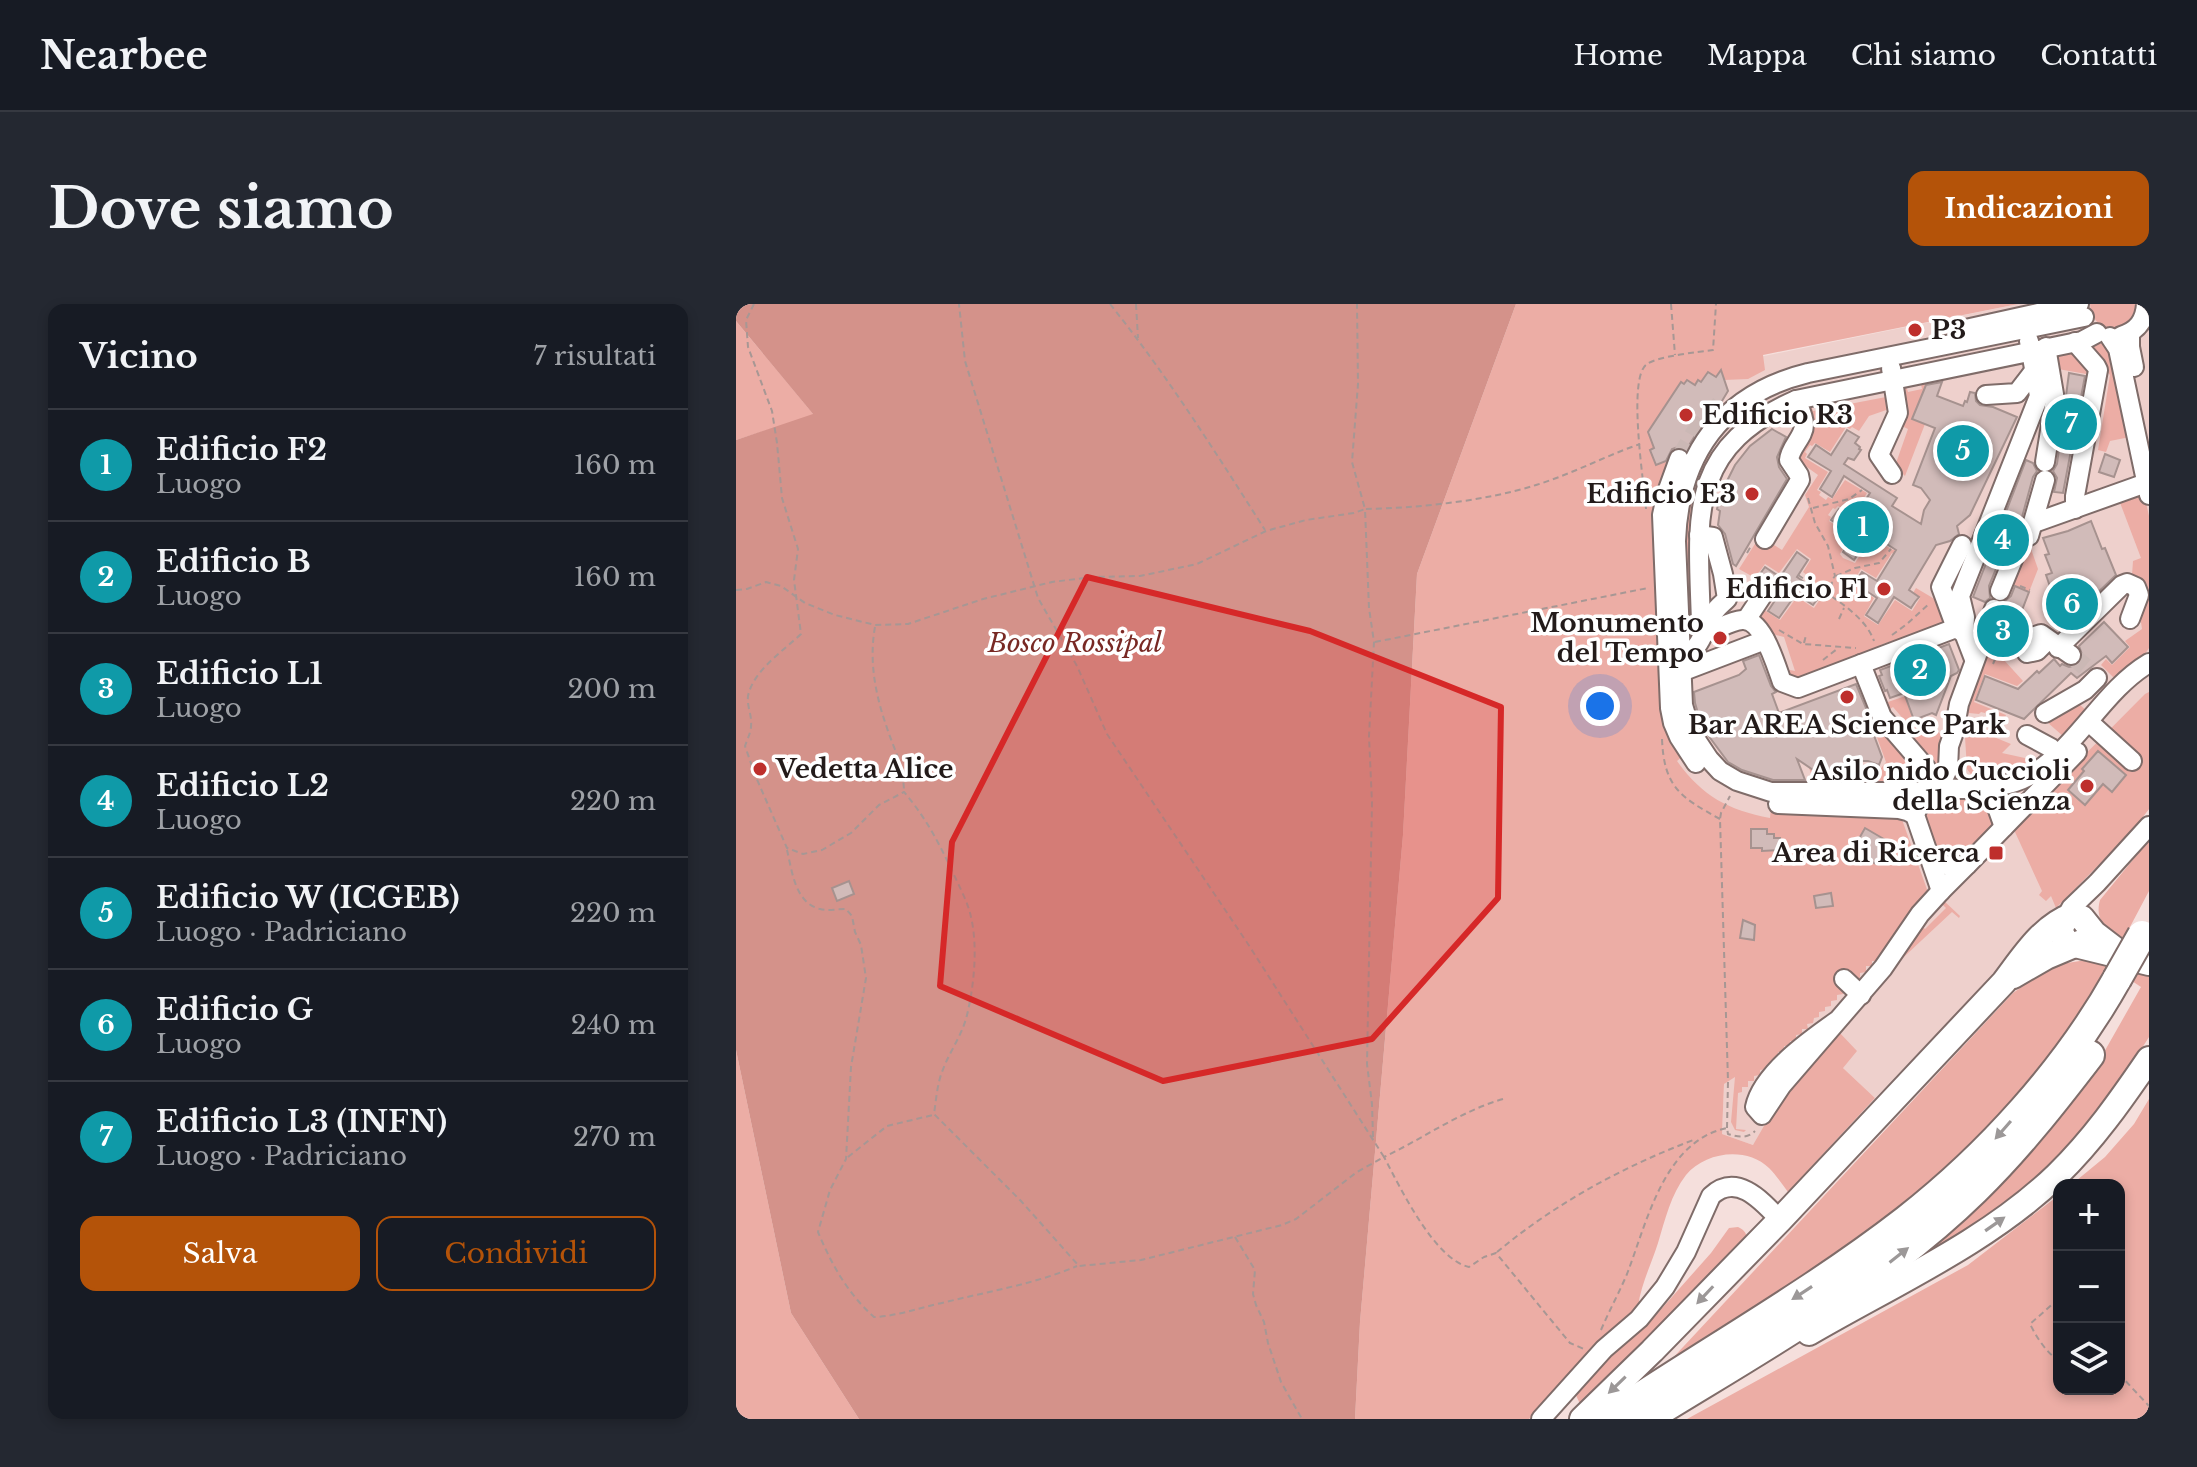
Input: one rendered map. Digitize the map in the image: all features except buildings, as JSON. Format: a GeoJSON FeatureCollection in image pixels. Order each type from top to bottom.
{"type":"FeatureCollection","features":[{"type":"Feature","properties":{"kind":"highway"},"geometry":{"type":"LineString","coordinates":[[1609,1419],[1839,1269],[1944,1188],[1990,1145],[2033,1096],[2077,1042],[2138,957]]}},
{"type":"Feature","properties":{"kind":"highway"},"geometry":{"type":"LineString","coordinates":[[1646,1419],[1861,1284],[1957,1206],[2016,1149],[2090,1055],[2138,957]]}},
{"type":"Feature","properties":{"kind":"main road"},"geometry":{"type":"LineString","coordinates":[[1582,1419],[1780,1220],[2004,982],[2046,957],[2076,929],[2094,933],[2138,957]]}},
{"type":"Feature","properties":{"kind":"main road"},"geometry":{"type":"LineString","coordinates":[[1661,1419],[1989,1229],[2057,1176],[2107,1120],[2149,1059]]}},
{"type":"Feature","properties":{"kind":"street"},"geometry":{"type":"LineString","coordinates":[[1705,633],[1701,623],[1700,510],[1709,480],[1722,456],[1731,443],[1759,418],[1796,400],[2104,335],[2124,336],[2144,318],[2146,304]]}},
{"type":"Feature","properties":{"kind":"street"},"geometry":{"type":"LineString","coordinates":[[1720,404],[1751,383],[1785,367],[1888,351],[2082,308],[2089,326],[2118,349],[2148,487],[2073,515],[2034,523]]}},
{"type":"Feature","properties":{"kind":"street"},"geometry":{"type":"LineString","coordinates":[[1941,891],[1915,815],[1925,798],[1938,790],[1948,769],[1949,746],[1959,704],[2021,540],[2029,536],[2034,523],[2045,471],[2055,400],[2038,348],[2025,323]]}},
{"type":"Feature","properties":{"kind":"street"},"geometry":{"type":"LineString","coordinates":[[2130,333],[2130,347],[2149,436]]}},
{"type":"Feature","properties":{"kind":"street"},"geometry":{"type":"LineString","coordinates":[[2073,515],[2098,370],[2075,342]]}},
{"type":"Feature","properties":{"kind":"street"},"geometry":{"type":"LineString","coordinates":[[1960,631],[1965,617],[1960,596],[2039,396],[2034,371],[2038,348]]}},
{"type":"Feature","properties":{"kind":"street"},"geometry":{"type":"LineString","coordinates":[[1888,351],[1898,413],[1879,455],[1892,474]]}},
{"type":"Feature","properties":{"kind":"street"},"geometry":{"type":"LineString","coordinates":[[1676,666],[1677,516],[1687,474],[1707,437],[1738,405],[1770,385],[1888,351]]}},
{"type":"Feature","properties":{"kind":"street"},"geometry":{"type":"LineString","coordinates":[[1986,395],[2017,393],[2034,371]]}},
{"type":"Feature","properties":{"kind":"street"},"geometry":{"type":"LineString","coordinates":[[1765,539],[1800,480],[1789,460],[1789,454],[1804,429],[1796,400]]}},
{"type":"Feature","properties":{"kind":"street"},"geometry":{"type":"LineString","coordinates":[[1679,459],[1662,515],[1676,666],[1692,747],[1699,767],[1714,780],[1732,792],[1770,803],[2010,784],[2062,758]]}},
{"type":"Feature","properties":{"kind":"street"},"geometry":{"type":"LineString","coordinates":[[1676,666],[1694,649],[1705,633],[1711,616],[1727,599],[1713,537],[1699,535]]}},
{"type":"Feature","properties":{"kind":"street"},"geometry":{"type":"LineString","coordinates":[[1962,545],[1941,587],[1974,659]]}},
{"type":"Feature","properties":{"kind":"street"},"geometry":{"type":"LineString","coordinates":[[2059,648],[2127,583],[2136,587],[2139,595],[2130,619]]}},
{"type":"Feature","properties":{"kind":"street"},"geometry":{"type":"LineString","coordinates":[[1746,620],[1762,596]]}},
{"type":"Feature","properties":{"kind":"street"},"geometry":{"type":"LineString","coordinates":[[1705,633],[1746,620],[1769,633],[1782,682],[1798,688],[1862,656],[1960,631]]}},
{"type":"Feature","properties":{"kind":"street"},"geometry":{"type":"LineString","coordinates":[[1676,666],[1769,633]]}},
{"type":"Feature","properties":{"kind":"street"},"geometry":{"type":"LineString","coordinates":[[1862,656],[1882,717],[1926,768],[1938,790]]}},
{"type":"Feature","properties":{"kind":"street"},"geometry":{"type":"LineString","coordinates":[[1762,1115],[1782,1085],[1883,968],[1920,914],[2004,827],[2149,663]]}},
{"type":"Feature","properties":{"kind":"street"},"geometry":{"type":"LineString","coordinates":[[2121,694],[2149,671]]}},
{"type":"Feature","properties":{"kind":"street"},"geometry":{"type":"LineString","coordinates":[[2045,713],[2085,690],[2092,674],[2121,694]]}},
{"type":"Feature","properties":{"kind":"street"},"geometry":{"type":"LineString","coordinates":[[2094,726],[2132,761]]}},
{"type":"Feature","properties":{"kind":"street"},"geometry":{"type":"LineString","coordinates":[[1954,732],[1959,747],[1959,771],[1967,783],[1994,799],[2004,827]]}},
{"type":"Feature","properties":{"kind":"street"},"geometry":{"type":"LineString","coordinates":[[2027,735],[2062,758]]}},
{"type":"Feature","properties":{"kind":"street"},"geometry":{"type":"LineString","coordinates":[[1692,747],[1737,781],[1771,792],[1899,809],[1915,815]]}},
{"type":"Feature","properties":{"kind":"street"},"geometry":{"type":"LineString","coordinates":[[2076,929],[2097,883],[2149,826]]}},
{"type":"Feature","properties":{"kind":"street"},"geometry":{"type":"LineString","coordinates":[[1928,853],[1936,863],[1967,865]]}},
{"type":"Feature","properties":{"kind":"street"},"geometry":{"type":"LineString","coordinates":[[1844,979],[1861,995]]}},
{"type":"Feature","properties":{"kind":"street"},"geometry":{"type":"LineString","coordinates":[[1541,1419],[1601,1352],[1639,1319],[1665,1287],[1686,1252],[1711,1196],[1718,1189],[1734,1186],[1750,1192],[1780,1220]]}},
{"type":"Feature","properties":{"kind":"path"},"geometry":{"type":"LineString","coordinates":[[754,304],[746,320],[748,347],[772,411],[782,498],[798,549],[794,580],[801,634],[755,678],[748,694],[752,722],[745,746],[787,848],[793,878],[804,900],[822,910],[846,909],[852,916],[861,945],[866,978],[851,1067],[846,1159]]}},
{"type":"Feature","properties":{"kind":"path"},"geometry":{"type":"LineString","coordinates":[[959,304],[965,361],[1033,586],[1077,666],[1107,734],[1248,944],[1384,1157],[1405,1197],[1442,1249],[1458,1264],[1469,1267],[1496,1253],[1532,1223],[1581,1193],[1660,1153],[1727,1128]]}},
{"type":"Feature","properties":{"kind":"path"},"geometry":{"type":"LineString","coordinates":[[1110,304],[1188,411],[1266,531]]}},
{"type":"Feature","properties":{"kind":"path"},"geometry":{"type":"LineString","coordinates":[[1136,304],[1138,339]]}},
{"type":"Feature","properties":{"kind":"path"},"geometry":{"type":"LineString","coordinates":[[1357,304],[1358,384],[1352,462],[1365,509],[1369,608],[1374,642],[1369,736],[1372,803],[1367,1050],[1373,1141]]}},
{"type":"Feature","properties":{"kind":"path"},"geometry":{"type":"LineString","coordinates":[[1671,304],[1675,356]]}},
{"type":"Feature","properties":{"kind":"path"},"geometry":{"type":"LineString","coordinates":[[1713,350],[1716,304]]}},
{"type":"Feature","properties":{"kind":"path"},"geometry":{"type":"LineString","coordinates":[[736,590],[766,582],[781,586],[816,608],[875,625],[908,624],[1033,586],[1092,577],[1140,576],[1197,564],[1266,531],[1306,520],[1365,509],[1392,509],[1500,495],[1539,484],[1640,444]]}},
{"type":"Feature","properties":{"kind":"path"},"geometry":{"type":"LineString","coordinates":[[1796,487],[1806,493],[1815,523],[1828,546],[1835,576]]}},
{"type":"Feature","properties":{"kind":"path"},"geometry":{"type":"LineString","coordinates":[[1812,509],[1849,499],[1862,490]]}},
{"type":"Feature","properties":{"kind":"path"},"geometry":{"type":"LineString","coordinates":[[1831,597],[1835,576],[1874,565],[1883,560],[1891,549]]}},
{"type":"Feature","properties":{"kind":"path"},"geometry":{"type":"LineString","coordinates":[[1798,575],[1857,616],[1868,628],[1874,644]]}},
{"type":"Feature","properties":{"kind":"path"},"geometry":{"type":"LineString","coordinates":[[1374,642],[1653,587]]}},
{"type":"Feature","properties":{"kind":"path"},"geometry":{"type":"LineString","coordinates":[[1884,638],[1927,607],[1941,587]]}},
{"type":"Feature","properties":{"kind":"path"},"geometry":{"type":"LineString","coordinates":[[1839,619],[1844,607]]}},
{"type":"Feature","properties":{"kind":"path"},"geometry":{"type":"LineString","coordinates":[[875,625],[871,649],[874,680],[885,723],[903,770],[904,792],[934,832],[972,918],[973,975],[967,1016],[941,1072],[934,1114]]}},
{"type":"Feature","properties":{"kind":"path"},"geometry":{"type":"LineString","coordinates":[[1769,633],[1803,644],[1838,648],[1862,656]]}},
{"type":"Feature","properties":{"kind":"path"},"geometry":{"type":"LineString","coordinates":[[1803,644],[1806,635]]}},
{"type":"Feature","properties":{"kind":"path"},"geometry":{"type":"LineString","coordinates":[[1823,660],[1838,648]]}},
{"type":"Feature","properties":{"kind":"path"},"geometry":{"type":"LineString","coordinates":[[1993,664],[1996,657]]}},
{"type":"Feature","properties":{"kind":"path"},"geometry":{"type":"LineString","coordinates":[[787,848],[803,854],[822,850],[851,833],[879,805],[904,792]]}},
{"type":"Feature","properties":{"kind":"path"},"geometry":{"type":"LineString","coordinates":[[1732,792],[1721,813],[1728,1134],[1741,1137],[1751,1135],[1762,1115]]}},
{"type":"Feature","properties":{"kind":"path"},"geometry":{"type":"LineString","coordinates":[[934,1114],[887,1126],[846,1159],[830,1190],[818,1232],[839,1276],[874,1317],[894,1316],[1027,1283],[1079,1266],[1141,1260],[1282,1225],[1296,1219],[1357,1172],[1476,1107],[1503,1099]]}},
{"type":"Feature","properties":{"kind":"path"},"geometry":{"type":"LineString","coordinates":[[934,1114],[1021,1201],[1079,1266]]}},
{"type":"Feature","properties":{"kind":"path"},"geometry":{"type":"LineString","coordinates":[[1496,1253],[1570,1343],[1601,1352],[1601,1330],[1657,1195],[1685,1151],[1701,1138]]}},
{"type":"Feature","properties":{"kind":"path"},"geometry":{"type":"LineString","coordinates":[[1235,1236],[1255,1270],[1253,1294],[1256,1305],[1281,1382],[1302,1419]]}},
{"type":"Feature","properties":{"kind":"path"},"geometry":{"type":"LineString","coordinates":[[2053,1304],[2030,1324],[2037,1338],[2053,1355]]}},
{"type":"Feature","properties":{"kind":"path"},"geometry":{"type":"LineString","coordinates":[[2125,1380],[2149,1406]]}},
{"type":"Feature","properties":{"kind":"highlighted area"},"geometry":{"type":"Polygon","coordinates":[[[1087,577],[1310,631],[1501,707],[1498,898],[1372,1039],[1163,1081],[940,986],[952,842],[1087,577]]]}},
{"type":"Feature","properties":{"kind":"shaded area"},"geometry":{"type":"Polygon","coordinates":[[[1516,304],[2018,304],[1763,355],[1765,370],[1748,379],[1724,380],[1721,371],[1716,377],[1698,381],[1695,385],[1687,380],[1684,384],[1680,383],[1652,426],[1654,448],[1651,450],[1656,464],[1669,459],[1669,453],[1675,456],[1684,755],[1677,761],[1696,784],[1717,800],[1755,815],[1770,818],[1771,808],[1900,814],[1929,895],[1884,955],[1878,955],[1878,961],[1872,961],[1872,966],[1866,966],[1866,972],[1860,973],[1860,978],[1854,978],[1843,989],[1843,994],[1837,995],[1837,1000],[1831,1001],[1831,1006],[1819,1012],[1813,1023],[1807,1024],[1808,1029],[1802,1029],[1802,1034],[1796,1035],[1796,1041],[1784,1046],[1784,1052],[1778,1052],[1772,1064],[1767,1064],[1767,1069],[1760,1070],[1754,1081],[1748,1081],[1748,1087],[1742,1087],[1742,1092],[1738,1093],[1736,1129],[1746,1130],[1744,1132],[1735,1130],[1731,1122],[1735,1077],[1724,1084],[1722,1134],[1753,1145],[1786,1088],[1918,923],[1925,929],[1946,908],[1939,901],[1943,900],[1960,916],[1952,912],[1892,968],[1838,1031],[1857,1051],[1843,1068],[1875,1098],[1788,1192],[1760,1161],[1738,1154],[1715,1157],[1694,1167],[1672,1199],[1638,1307],[1607,1335],[1582,1366],[1529,1419],[1355,1419],[1360,1322],[1403,835],[1417,574],[1516,304]]]}},
{"type":"Feature","properties":{"kind":"shaded area"},"geometry":{"type":"Polygon","coordinates":[[[2018,304],[2149,304],[2149,809],[2132,831],[1875,1098],[1843,1068],[1753,1145],[1722,1134],[1724,1084],[1735,1076],[1791,819],[1734,819],[1674,769],[1642,408],[1662,377],[2018,304]]]}},
{"type":"Feature","properties":{"kind":"shaded area"},"geometry":{"type":"Polygon","coordinates":[[[2090,304],[2139,304],[2129,322],[2113,329],[2098,323],[2090,304]]]}},
{"type":"Feature","properties":{"kind":"shaded area"},"geometry":{"type":"Polygon","coordinates":[[[736,321],[814,415],[736,440],[736,321]]]}},
{"type":"Feature","properties":{"kind":"shaded area"},"geometry":{"type":"Polygon","coordinates":[[[2099,343],[2110,347],[2130,437],[2110,441],[2106,452],[2098,450],[2110,375],[2090,353],[2090,345],[2099,343]]]}},
{"type":"Feature","properties":{"kind":"shaded area"},"geometry":{"type":"Polygon","coordinates":[[[2075,351],[2092,375],[2058,369],[2056,353],[2075,351]]]}},
{"type":"Feature","properties":{"kind":"shaded area"},"geometry":{"type":"Polygon","coordinates":[[[1878,363],[1885,366],[1881,375],[1878,365],[1804,381],[1760,399],[1722,429],[1706,450],[1715,455],[1698,497],[1694,518],[1692,560],[1696,627],[1685,640],[1680,559],[1682,512],[1693,472],[1713,437],[1742,408],[1777,387],[1878,363]]]}},
{"type":"Feature","properties":{"kind":"shaded area"},"geometry":{"type":"Polygon","coordinates":[[[1925,379],[1927,383],[1913,419],[1925,424],[1905,476],[1895,466],[1908,429],[1900,425],[1901,389],[1905,383],[1908,392],[1922,389],[1920,380],[1925,379]]]}},
{"type":"Feature","properties":{"kind":"shaded area"},"geometry":{"type":"Polygon","coordinates":[[[1884,386],[1892,408],[1869,416],[1859,431],[1846,427],[1830,452],[1815,443],[1810,445],[1805,458],[1828,472],[1817,490],[1826,500],[1828,497],[1832,499],[1845,480],[1867,493],[1853,515],[1838,506],[1828,515],[1831,517],[1829,521],[1851,535],[1840,554],[1843,558],[1855,563],[1872,537],[1896,550],[1898,557],[1892,553],[1876,578],[1861,569],[1852,584],[1874,598],[1864,616],[1878,625],[1895,600],[1912,611],[1920,598],[1913,593],[1916,588],[1943,604],[1951,622],[1883,644],[1802,677],[1794,677],[1784,669],[1795,671],[1784,637],[1772,634],[1753,617],[1761,608],[1780,620],[1797,597],[1814,608],[1823,595],[1804,582],[1808,576],[1803,572],[1811,559],[1797,549],[1779,573],[1765,564],[1755,578],[1739,569],[1760,536],[1782,550],[1809,507],[1805,495],[1818,475],[1797,460],[1805,405],[1810,402],[1813,411],[1886,397],[1884,386]]]}},
{"type":"Feature","properties":{"kind":"shaded area"},"geometry":{"type":"Polygon","coordinates":[[[2140,492],[2144,494],[2149,516],[2149,648],[2139,663],[2117,681],[2101,665],[2106,659],[2112,665],[2130,647],[2125,641],[2142,629],[2132,575],[2133,561],[2141,558],[2119,500],[2140,492]]]}},
{"type":"Feature","properties":{"kind":"shaded area"},"geometry":{"type":"Polygon","coordinates":[[[2029,543],[2038,569],[2029,592],[2010,584],[2029,543]]]}},
{"type":"Feature","properties":{"kind":"shaded area"},"geometry":{"type":"Polygon","coordinates":[[[1981,651],[2004,660],[2023,681],[2017,686],[1985,674],[1974,702],[2006,715],[2005,718],[1986,711],[1969,713],[1965,723],[1963,722],[1981,651]]]}},
{"type":"Feature","properties":{"kind":"shaded area"},"geometry":{"type":"Polygon","coordinates":[[[1938,685],[1909,709],[1914,720],[1935,729],[1944,739],[1940,774],[1905,735],[1912,729],[1893,707],[1885,712],[1882,704],[1938,685]]]}},
{"type":"Feature","properties":{"kind":"shaded area"},"geometry":{"type":"Polygon","coordinates":[[[2149,692],[2149,809],[2132,831],[2056,908],[2051,896],[2046,901],[2039,895],[2042,891],[2015,832],[2017,823],[2149,692]]]}},
{"type":"Feature","properties":{"kind":"shaded area"},"geometry":{"type":"Polygon","coordinates":[[[2079,704],[2087,711],[2056,744],[2063,736],[2047,722],[2079,704]]]}},
{"type":"Feature","properties":{"kind":"shaded area"},"geometry":{"type":"Polygon","coordinates":[[[1874,718],[1924,779],[1923,786],[1816,787],[1805,757],[1812,772],[1820,777],[1827,779],[1864,773],[1874,777],[1886,762],[1875,732],[1874,718]]]}},
{"type":"Feature","properties":{"kind":"shaded area"},"geometry":{"type":"Polygon","coordinates":[[[1984,733],[2011,744],[2002,753],[2038,761],[2022,774],[1980,780],[1973,777],[1967,769],[1965,737],[1984,733]]]}},
{"type":"Feature","properties":{"kind":"shaded area"},"geometry":{"type":"Polygon","coordinates":[[[1977,796],[1992,813],[1988,830],[1958,860],[1937,854],[1924,815],[1931,803],[1939,798],[1977,796]]]}},
{"type":"Feature","properties":{"kind":"shaded area"},"geometry":{"type":"Polygon","coordinates":[[[2149,840],[2149,891],[2122,942],[2101,919],[2100,900],[2149,840]]]}},
{"type":"Feature","properties":{"kind":"shaded area"},"geometry":{"type":"Polygon","coordinates":[[[2086,960],[2149,975],[2149,1037],[2108,1102],[2074,1144],[1998,1213],[1925,1256],[1922,1253],[2103,1054],[2141,987],[2129,979],[2007,1113],[1942,1176],[1785,1296],[1670,1361],[2013,993],[2061,964],[2086,960]]]}},
{"type":"Feature","properties":{"kind":"shaded area"},"geometry":{"type":"Polygon","coordinates":[[[736,1050],[791,1313],[859,1419],[736,1419],[736,1050]]]}},
{"type":"Feature","properties":{"kind":"shaded area"},"geometry":{"type":"Polygon","coordinates":[[[2149,1099],[2149,1419],[1687,1419],[1968,1265],[2053,1200],[2053,1395],[2125,1395],[2125,1179],[2078,1179],[2105,1157],[2134,1124],[2149,1099]]]}},
{"type":"Feature","properties":{"kind":"shaded area"},"geometry":{"type":"Polygon","coordinates":[[[1738,1227],[1745,1232],[1747,1241],[1576,1419],[1568,1419],[1581,1406],[1573,1389],[1648,1324],[1729,1228],[1738,1227]]]}},
{"type":"Feature","properties":{"kind":"green space","name":"Bosco Rossipal"},"geometry":{"type":"Polygon","coordinates":[[[736,304],[1516,304],[1417,574],[1403,835],[1360,1322],[1355,1419],[859,1419],[791,1313],[736,1050],[736,440],[813,414],[736,321],[736,304]]]}},
{"type":"Feature","properties":{"kind":"tunnel"},"geometry":{"type":"LineString","coordinates":[[1679,459],[1695,432],[1720,404]]}},
{"type":"Feature","properties":{"kind":"tunnel"},"geometry":{"type":"LineString","coordinates":[[2071,655],[2088,669]]}},
{"type":"Feature","properties":{"kind":"place","name":"P3"},"geometry":{"type":"Point","coordinates":[1915,330]}},
{"type":"Feature","properties":{"kind":"place","name":"Edificio R3"},"geometry":{"type":"Point","coordinates":[1686,415]}},
{"type":"Feature","properties":{"kind":"place","name":"Edificio L3 (INFN)"},"geometry":{"type":"Point","coordinates":[2071,424]}},
{"type":"Feature","properties":{"kind":"place","name":"Edificio W (ICGEB)"},"geometry":{"type":"Point","coordinates":[1963,451]}},
{"type":"Feature","properties":{"kind":"place","name":"Edificio E3"},"geometry":{"type":"Point","coordinates":[1752,494]}},
{"type":"Feature","properties":{"kind":"place","name":"Edificio F2"},"geometry":{"type":"Point","coordinates":[1863,527]}},
{"type":"Feature","properties":{"kind":"place","name":"Edificio L2"},"geometry":{"type":"Point","coordinates":[2003,540]}},
{"type":"Feature","properties":{"kind":"place","name":"Edificio F1"},"geometry":{"type":"Point","coordinates":[1884,589]}},
{"type":"Feature","properties":{"kind":"place","name":"Edificio G"},"geometry":{"type":"Point","coordinates":[2072,604]}},
{"type":"Feature","properties":{"kind":"place","name":"Edificio L1"},"geometry":{"type":"Point","coordinates":[2003,631]}},
{"type":"Feature","properties":{"kind":"place","name":"Monumento del Tempo"},"geometry":{"type":"Point","coordinates":[1720,638]}},
{"type":"Feature","properties":{"kind":"place","name":"Edificio B"},"geometry":{"type":"Point","coordinates":[1920,670]}},
{"type":"Feature","properties":{"kind":"place","name":"Bar AREA Science Park"},"geometry":{"type":"Point","coordinates":[1847,697]}},
{"type":"Feature","properties":{"kind":"place","name":"Vedetta Alice"},"geometry":{"type":"Point","coordinates":[760,769]}},
{"type":"Feature","properties":{"kind":"place","name":"Asilo nido Cuccioli della Scienza"},"geometry":{"type":"Point","coordinates":[2087,786]}},
{"type":"Feature","properties":{"kind":"place","name":"Area di Ricerca"},"geometry":{"type":"Point","coordinates":[1996,853]}}]}
